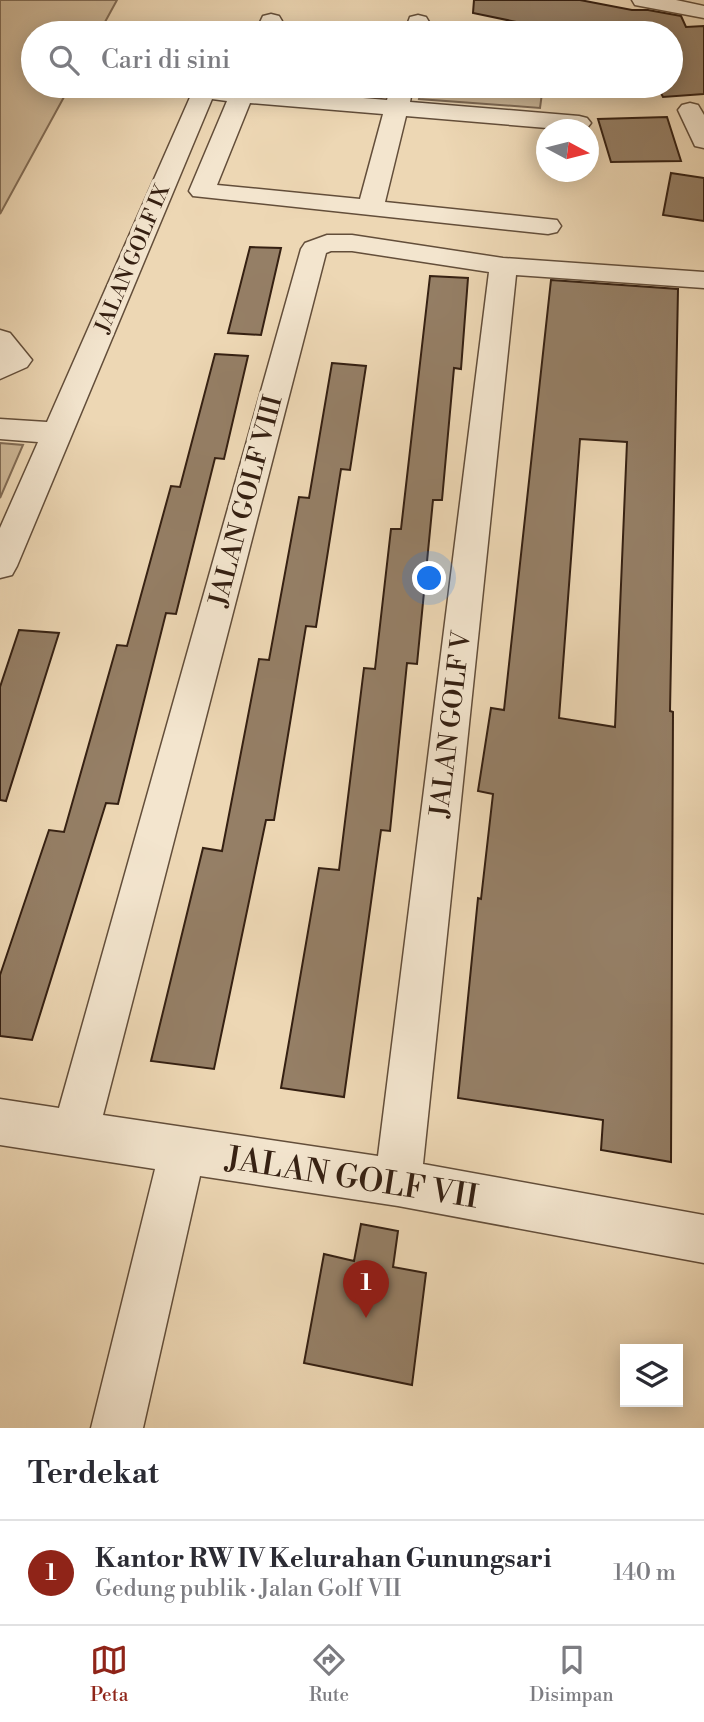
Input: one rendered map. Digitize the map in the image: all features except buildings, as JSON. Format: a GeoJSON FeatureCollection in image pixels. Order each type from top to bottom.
{"type":"FeatureCollection","features":[{"type":"Feature","properties":{"kind":"street"},"geometry":{"type":"LineString","coordinates":[[643,0],[704,12]]}},
{"type":"Feature","properties":{"kind":"street","name":"JALAN GOLF IX"},"geometry":{"type":"LineString","coordinates":[[0,566],[201,98]]}},
{"type":"Feature","properties":{"kind":"street"},"geometry":{"type":"LineString","coordinates":[[240,98],[202,191],[548,226]]}},
{"type":"Feature","properties":{"kind":"street"},"geometry":{"type":"LineString","coordinates":[[371,208],[400,98]]}},
{"type":"Feature","properties":{"kind":"street"},"geometry":{"type":"LineString","coordinates":[[407,98],[551,119]]}},
{"type":"Feature","properties":{"kind":"street"},"geometry":{"type":"LineString","coordinates":[[690,110],[704,141]]}},
{"type":"Feature","properties":{"kind":"street","name":"JALAN GOLF VIII"},"geometry":{"type":"LineString","coordinates":[[75,1133],[314,249],[327,243],[352,243],[503,266],[704,280]]}},
{"type":"Feature","properties":{"kind":"street","name":"JALAN GOLF V"},"geometry":{"type":"LineString","coordinates":[[398,1183],[503,266]]}},
{"type":"Feature","properties":{"kind":"street"},"geometry":{"type":"LineString","coordinates":[[0,339],[17,360],[0,370]]}},
{"type":"Feature","properties":{"kind":"street","name":"JALAN GOLF VII"},"geometry":{"type":"LineString","coordinates":[[0,1122],[398,1183],[704,1239]]}},
{"type":"Feature","properties":{"kind":"street"},"geometry":{"type":"LineString","coordinates":[[117,1428],[182,1151]]}},
{"type":"Feature","properties":{"kind":"lane"},"geometry":{"type":"LineString","coordinates":[[0,429],[59,433]]}},
{"type":"Feature","properties":{"kind":"shaded area"},"geometry":{"type":"Polygon","coordinates":[[[0,0],[117,0],[106,21],[21,21],[21,98],[63,98],[0,214],[0,0]]]}},
{"type":"Feature","properties":{"kind":"shaded area"},"geometry":{"type":"Polygon","coordinates":[[[419,98],[541,98],[540,108],[419,98]]]}},
{"type":"Feature","properties":{"kind":"shaded area"},"geometry":{"type":"Polygon","coordinates":[[[0,443],[23,445],[0,498],[0,443]]]}},
{"type":"Feature","properties":{"kind":"place","name":"Kantor RW IV Kelurahan Gunungsari"},"geometry":{"type":"Point","coordinates":[366,1318]}}]}
